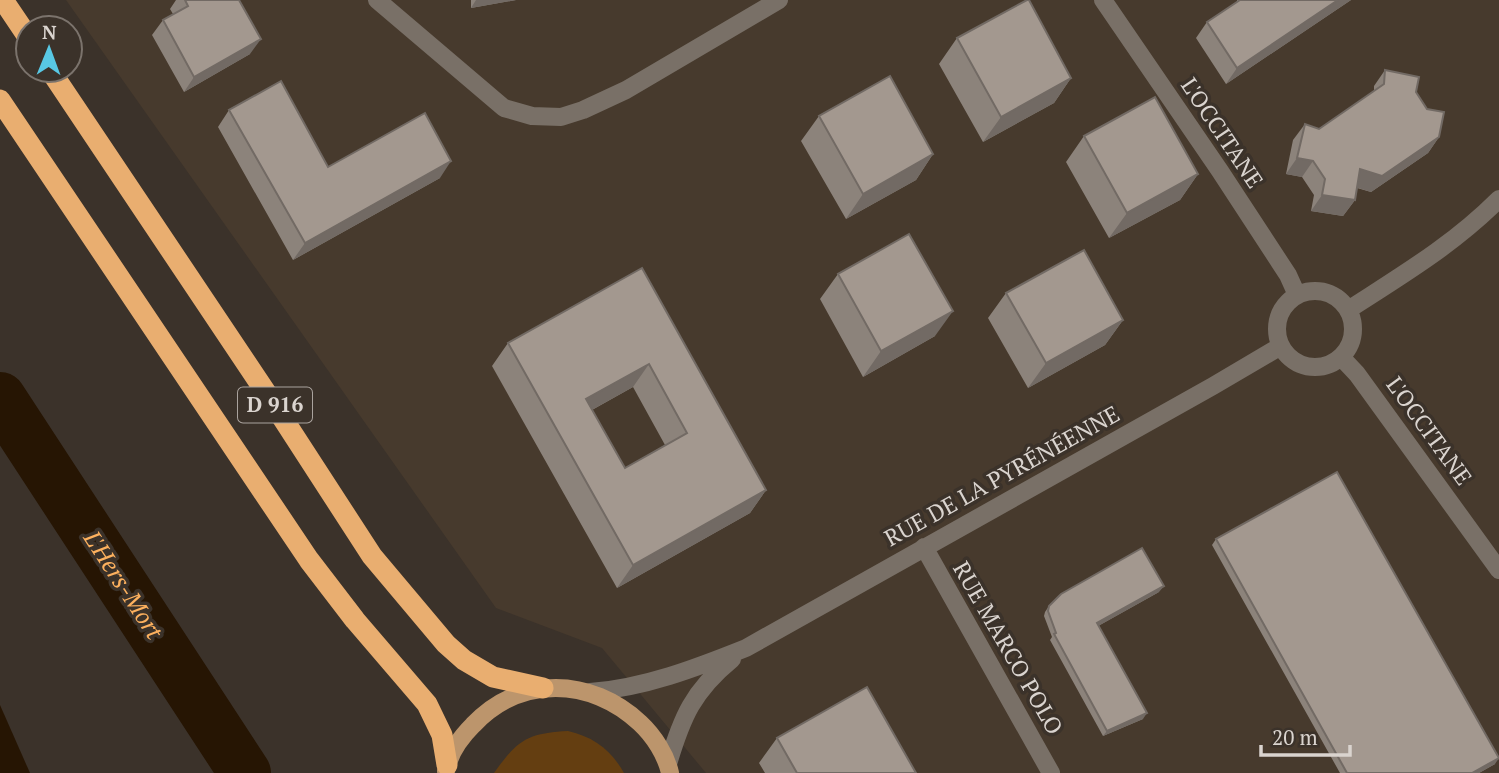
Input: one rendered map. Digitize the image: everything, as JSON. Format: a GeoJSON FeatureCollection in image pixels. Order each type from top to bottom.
{"type":"FeatureCollection","features":[{"type":"Feature","properties":{"kind":"highway"},"geometry":{"type":"LineString","coordinates":[[3,0],[14,16]]}},
{"type":"Feature","properties":{"kind":"highway","name":"D 916"},"geometry":{"type":"LineString","coordinates":[[59,84],[372,556],[446,644],[464,660],[494,677],[543,688]]}},
{"type":"Feature","properties":{"kind":"highway","name":"D 916"},"geometry":{"type":"LineString","coordinates":[[0,100],[309,560],[355,620],[427,704],[442,735],[446,769]]}},
{"type":"Feature","properties":{"kind":"main road"},"geometry":{"type":"LineString","coordinates":[[446,769],[462,737],[484,713],[512,697],[543,688],[590,692],[624,707],[650,733],[669,769]]}},
{"type":"Feature","properties":{"kind":"street"},"geometry":{"type":"LineString","coordinates":[[377,0],[504,108],[532,116],[561,117],[626,90],[779,0]]}},
{"type":"Feature","properties":{"kind":"street","name":"L'OCCITANE"},"geometry":{"type":"LineString","coordinates":[[1103,0],[1220,171],[1288,275],[1297,295]]}},
{"type":"Feature","properties":{"kind":"street"},"geometry":{"type":"LineString","coordinates":[[1348,310],[1428,259],[1471,227],[1499,199]]}},
{"type":"Feature","properties":{"kind":"street"},"geometry":{"type":"LineString","coordinates":[[1308,291],[1331,294],[1341,300],[1348,310],[1353,322],[1353,335],[1349,347],[1331,363],[1308,366],[1287,355],[1281,346],[1277,334],[1281,311],[1297,295],[1308,291]]}},
{"type":"Feature","properties":{"kind":"street","name":"RUE DE LA PYRÉNÉENNE"},"geometry":{"type":"LineString","coordinates":[[590,692],[623,690],[703,666],[746,648],[1281,346]]}},
{"type":"Feature","properties":{"kind":"street","name":"L'OCCITANE"},"geometry":{"type":"LineString","coordinates":[[1341,356],[1357,374],[1499,570]]}},
{"type":"Feature","properties":{"kind":"street","name":"RUE MARCO POLO"},"geometry":{"type":"LineString","coordinates":[[924,547],[1051,773]]}},
{"type":"Feature","properties":{"kind":"street","name":"RUE DE LA PYRÉNÉENNE"},"geometry":{"type":"LineString","coordinates":[[669,769],[677,735],[700,689],[746,648]]}},
{"type":"Feature","properties":{"kind":"shaded area"},"geometry":{"type":"Polygon","coordinates":[[[66,0],[1499,0],[1499,773],[706,773],[602,648],[496,608],[84,25],[84,14],[76,14],[66,0]]]}},
{"type":"Feature","properties":{"kind":"shaded area"},"geometry":{"type":"Polygon","coordinates":[[[0,705],[30,773],[0,773],[0,705]]]}},
{"type":"Feature","properties":{"kind":"shaded area"},"geometry":{"type":"Polygon","coordinates":[[[568,731],[601,746],[624,773],[494,773],[525,740],[533,736],[568,731]]]}},
{"type":"Feature","properties":{"kind":"building"},"geometry":{"type":"Polygon","coordinates":[[[185,0],[239,0],[261,39],[194,77],[163,20],[188,6],[185,0]]]}},
{"type":"Feature","properties":{"kind":"building"},"geometry":{"type":"Polygon","coordinates":[[[1027,0],[1071,78],[1001,117],[957,38],[1027,0]]]}},
{"type":"Feature","properties":{"kind":"building"},"geometry":{"type":"Polygon","coordinates":[[[1240,0],[1338,0],[1237,68],[1207,22],[1240,0]]]}},
{"type":"Feature","properties":{"kind":"building"},"geometry":{"type":"Polygon","coordinates":[[[1385,70],[1419,77],[1416,92],[1427,109],[1444,112],[1439,137],[1382,176],[1360,169],[1355,200],[1322,195],[1325,179],[1313,161],[1297,158],[1305,124],[1319,129],[1384,84],[1385,70]]]}},
{"type":"Feature","properties":{"kind":"building"},"geometry":{"type":"Polygon","coordinates":[[[890,76],[933,154],[863,194],[819,116],[890,76]]]}},
{"type":"Feature","properties":{"kind":"building"},"geometry":{"type":"Polygon","coordinates":[[[281,81],[328,167],[425,113],[451,161],[305,243],[229,110],[281,81]]]}},
{"type":"Feature","properties":{"kind":"building"},"geometry":{"type":"Polygon","coordinates":[[[1155,97],[1198,174],[1127,213],[1084,136],[1155,97]]]}},
{"type":"Feature","properties":{"kind":"building"},"geometry":{"type":"Polygon","coordinates":[[[909,234],[953,311],[881,351],[838,274],[909,234]]]}},
{"type":"Feature","properties":{"kind":"building"},"geometry":{"type":"Polygon","coordinates":[[[1084,250],[1123,320],[1046,363],[1006,293],[1084,250]]]}},
{"type":"Feature","properties":{"kind":"building"},"geometry":{"type":"Polygon","coordinates":[[[642,268],[766,490],[633,565],[508,343],[642,268]],[[649,364],[586,399],[625,468],[687,433],[649,364]]]}},
{"type":"Feature","properties":{"kind":"building"},"geometry":{"type":"Polygon","coordinates":[[[1337,472],[1499,758],[1472,773],[1347,773],[1216,539],[1337,472]]]}},
{"type":"Feature","properties":{"kind":"building"},"geometry":{"type":"Polygon","coordinates":[[[1142,548],[1164,586],[1097,623],[1147,713],[1107,731],[1054,634],[1056,633],[1048,611],[1049,606],[1061,594],[1142,548]]]}},
{"type":"Feature","properties":{"kind":"building"},"geometry":{"type":"Polygon","coordinates":[[[867,687],[916,773],[797,773],[777,738],[867,687]]]}},
{"type":"Feature","properties":{"kind":"waterway","name":"L'Hers-Mort"},"geometry":{"type":"LineString","coordinates":[[0,398],[245,773]]}}]}
